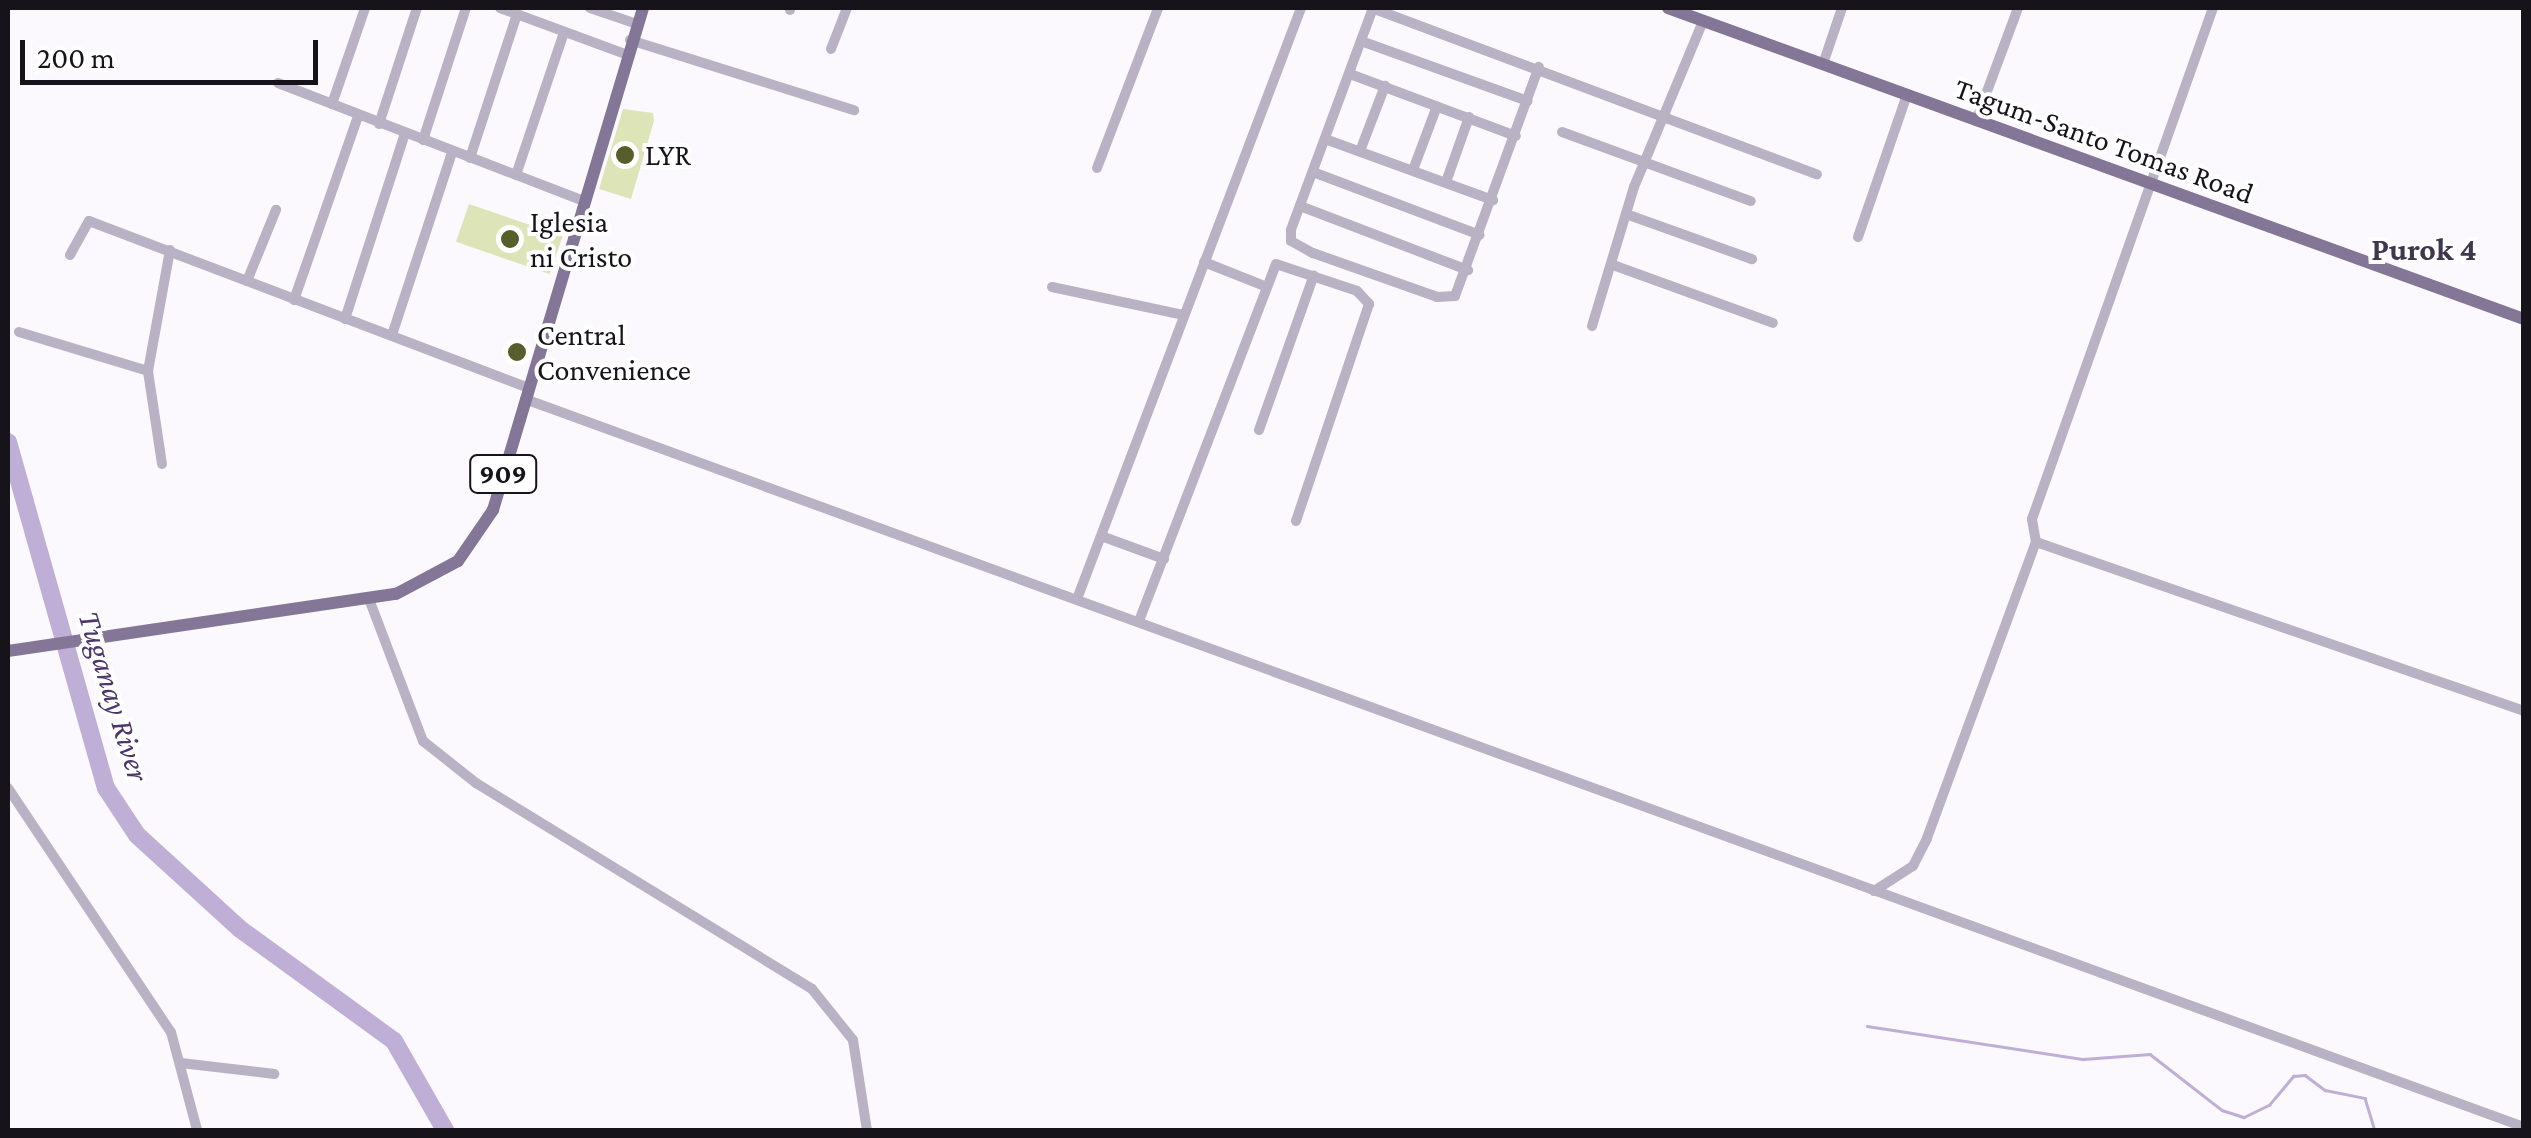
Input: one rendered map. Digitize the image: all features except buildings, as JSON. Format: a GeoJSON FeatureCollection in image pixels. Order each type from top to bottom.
{"type":"FeatureCollection","features":[{"type":"Feature","properties":{"kind":"main road","name":"909"},"geometry":{"type":"LineString","coordinates":[[13,650],[368,598],[429,581],[476,541],[527,393],[628,47],[643,8]]}},
{"type":"Feature","properties":{"kind":"main road","name":"Tagum-Santo Tomas Road"},"geometry":{"type":"LineString","coordinates":[[1669,8],[2524,319]]}},
{"type":"Feature","properties":{"kind":"street"},"geometry":{"type":"LineString","coordinates":[[332,104],[364,8]]}},
{"type":"Feature","properties":{"kind":"street"},"geometry":{"type":"LineString","coordinates":[[379,124],[417,8]]}},
{"type":"Feature","properties":{"kind":"street"},"geometry":{"type":"LineString","coordinates":[[422,140],[466,8]]}},
{"type":"Feature","properties":{"kind":"street"},"geometry":{"type":"LineString","coordinates":[[500,8],[564,32],[854,110]]}},
{"type":"Feature","properties":{"kind":"street"},"geometry":{"type":"LineString","coordinates":[[590,8],[636,24]]}},
{"type":"Feature","properties":{"kind":"street"},"geometry":{"type":"LineString","coordinates":[[832,50],[848,8]]}},
{"type":"Feature","properties":{"kind":"street"},"geometry":{"type":"LineString","coordinates":[[1097,168],[1158,8]]}},
{"type":"Feature","properties":{"kind":"street"},"geometry":{"type":"LineString","coordinates":[[1077,598],[1104,537],[1301,8]]}},
{"type":"Feature","properties":{"kind":"street"},"geometry":{"type":"LineString","coordinates":[[1538,67],[1468,270],[1454,296],[1444,299],[1313,254],[1291,241],[1300,206],[1373,8],[1538,67],[1817,174]]}},
{"type":"Feature","properties":{"kind":"street"},"geometry":{"type":"LineString","coordinates":[[1823,64],[1842,8]]}},
{"type":"Feature","properties":{"kind":"street"},"geometry":{"type":"LineString","coordinates":[[1976,121],[2018,8]]}},
{"type":"Feature","properties":{"kind":"street"},"geometry":{"type":"LineString","coordinates":[[1874,891],[1913,866],[1927,838],[2036,542],[2032,519],[2213,8]]}},
{"type":"Feature","properties":{"kind":"street"},"geometry":{"type":"LineString","coordinates":[[470,158],[516,14]]}},
{"type":"Feature","properties":{"kind":"street"},"geometry":{"type":"LineString","coordinates":[[1592,326],[1644,162],[1703,20]]}},
{"type":"Feature","properties":{"kind":"street"},"geometry":{"type":"LineString","coordinates":[[516,175],[564,32]]}},
{"type":"Feature","properties":{"kind":"street"},"geometry":{"type":"LineString","coordinates":[[1362,42],[1528,100]]}},
{"type":"Feature","properties":{"kind":"street"},"geometry":{"type":"LineString","coordinates":[[1350,74],[1516,136]]}},
{"type":"Feature","properties":{"kind":"street"},"geometry":{"type":"LineString","coordinates":[[278,83],[582,200]]}},
{"type":"Feature","properties":{"kind":"street"},"geometry":{"type":"LineString","coordinates":[[1360,151],[1385,86]]}},
{"type":"Feature","properties":{"kind":"street"},"geometry":{"type":"LineString","coordinates":[[1858,236],[1906,95]]}},
{"type":"Feature","properties":{"kind":"street"},"geometry":{"type":"LineString","coordinates":[[1413,170],[1437,106]]}},
{"type":"Feature","properties":{"kind":"street"},"geometry":{"type":"LineString","coordinates":[[294,300],[358,116]]}},
{"type":"Feature","properties":{"kind":"street"},"geometry":{"type":"LineString","coordinates":[[1446,182],[1468,117]]}},
{"type":"Feature","properties":{"kind":"street"},"geometry":{"type":"LineString","coordinates":[[1562,132],[1751,202]]}},
{"type":"Feature","properties":{"kind":"street"},"geometry":{"type":"LineString","coordinates":[[346,319],[405,133]]}},
{"type":"Feature","properties":{"kind":"street"},"geometry":{"type":"LineString","coordinates":[[1325,138],[1493,200]]}},
{"type":"Feature","properties":{"kind":"street"},"geometry":{"type":"LineString","coordinates":[[392,336],[452,152]]}},
{"type":"Feature","properties":{"kind":"street"},"geometry":{"type":"LineString","coordinates":[[1313,172],[1480,236]]}},
{"type":"Feature","properties":{"kind":"street"},"geometry":{"type":"LineString","coordinates":[[1300,206],[1468,270]]}},
{"type":"Feature","properties":{"kind":"street"},"geometry":{"type":"LineString","coordinates":[[248,281],[276,210]]}},
{"type":"Feature","properties":{"kind":"street"},"geometry":{"type":"LineString","coordinates":[[1626,214],[1752,259]]}},
{"type":"Feature","properties":{"kind":"street"},"geometry":{"type":"LineString","coordinates":[[70,254],[88,220],[392,336],[527,393],[1077,598],[2524,1127]]}},
{"type":"Feature","properties":{"kind":"street"},"geometry":{"type":"LineString","coordinates":[[162,464],[148,372],[170,250]]}},
{"type":"Feature","properties":{"kind":"street"},"geometry":{"type":"LineString","coordinates":[[1204,262],[1262,285]]}},
{"type":"Feature","properties":{"kind":"street"},"geometry":{"type":"LineString","coordinates":[[1140,620],[1262,285],[1276,264],[1358,290],[1369,304],[1296,521]]}},
{"type":"Feature","properties":{"kind":"street"},"geometry":{"type":"LineString","coordinates":[[1613,265],[1773,323]]}},
{"type":"Feature","properties":{"kind":"street"},"geometry":{"type":"LineString","coordinates":[[1259,430],[1314,275]]}},
{"type":"Feature","properties":{"kind":"street"},"geometry":{"type":"LineString","coordinates":[[1052,288],[1184,315]]}},
{"type":"Feature","properties":{"kind":"street"},"geometry":{"type":"LineString","coordinates":[[19,332],[148,372]]}},
{"type":"Feature","properties":{"kind":"street"},"geometry":{"type":"LineString","coordinates":[[1104,537],[1164,559]]}},
{"type":"Feature","properties":{"kind":"street"},"geometry":{"type":"LineString","coordinates":[[2036,542],[2524,711]]}},
{"type":"Feature","properties":{"kind":"street"},"geometry":{"type":"LineString","coordinates":[[368,598],[423,741],[476,783],[812,989],[852,1040],[867,1130]]}},
{"type":"Feature","properties":{"kind":"street"},"geometry":{"type":"LineString","coordinates":[[8,788],[163,1018],[181,1063],[197,1130]]}},
{"type":"Feature","properties":{"kind":"street"},"geometry":{"type":"LineString","coordinates":[[181,1063],[274,1074]]}},
{"type":"Feature","properties":{"kind":"waterway","name":"Tuganay River"},"geometry":{"type":"LineString","coordinates":[[8,442],[106,788],[137,835],[240,929],[394,1041],[445,1130]]}},
{"type":"Feature","properties":{"kind":"waterway"},"geometry":{"type":"LineString","coordinates":[[1867,1026],[2083,1059],[2150,1054],[2222,1110],[2244,1117],[2269,1105],[2293,1076],[2305,1075],[2325,1090],[2365,1098],[2375,1130]]}},
{"type":"Feature","properties":{"kind":"place","name":"LYR"},"geometry":{"type":"Point","coordinates":[625,155]}},
{"type":"Feature","properties":{"kind":"place","name":"Iglesia ni Cristo"},"geometry":{"type":"Point","coordinates":[510,239]}},
{"type":"Feature","properties":{"kind":"place","name":"Central Convenience"},"geometry":{"type":"Point","coordinates":[517,352]}},
{"type":"Feature","properties":{"kind":"district","name":"Purok 4"},"geometry":{"type":"Point","coordinates":[2424,249]}}]}
